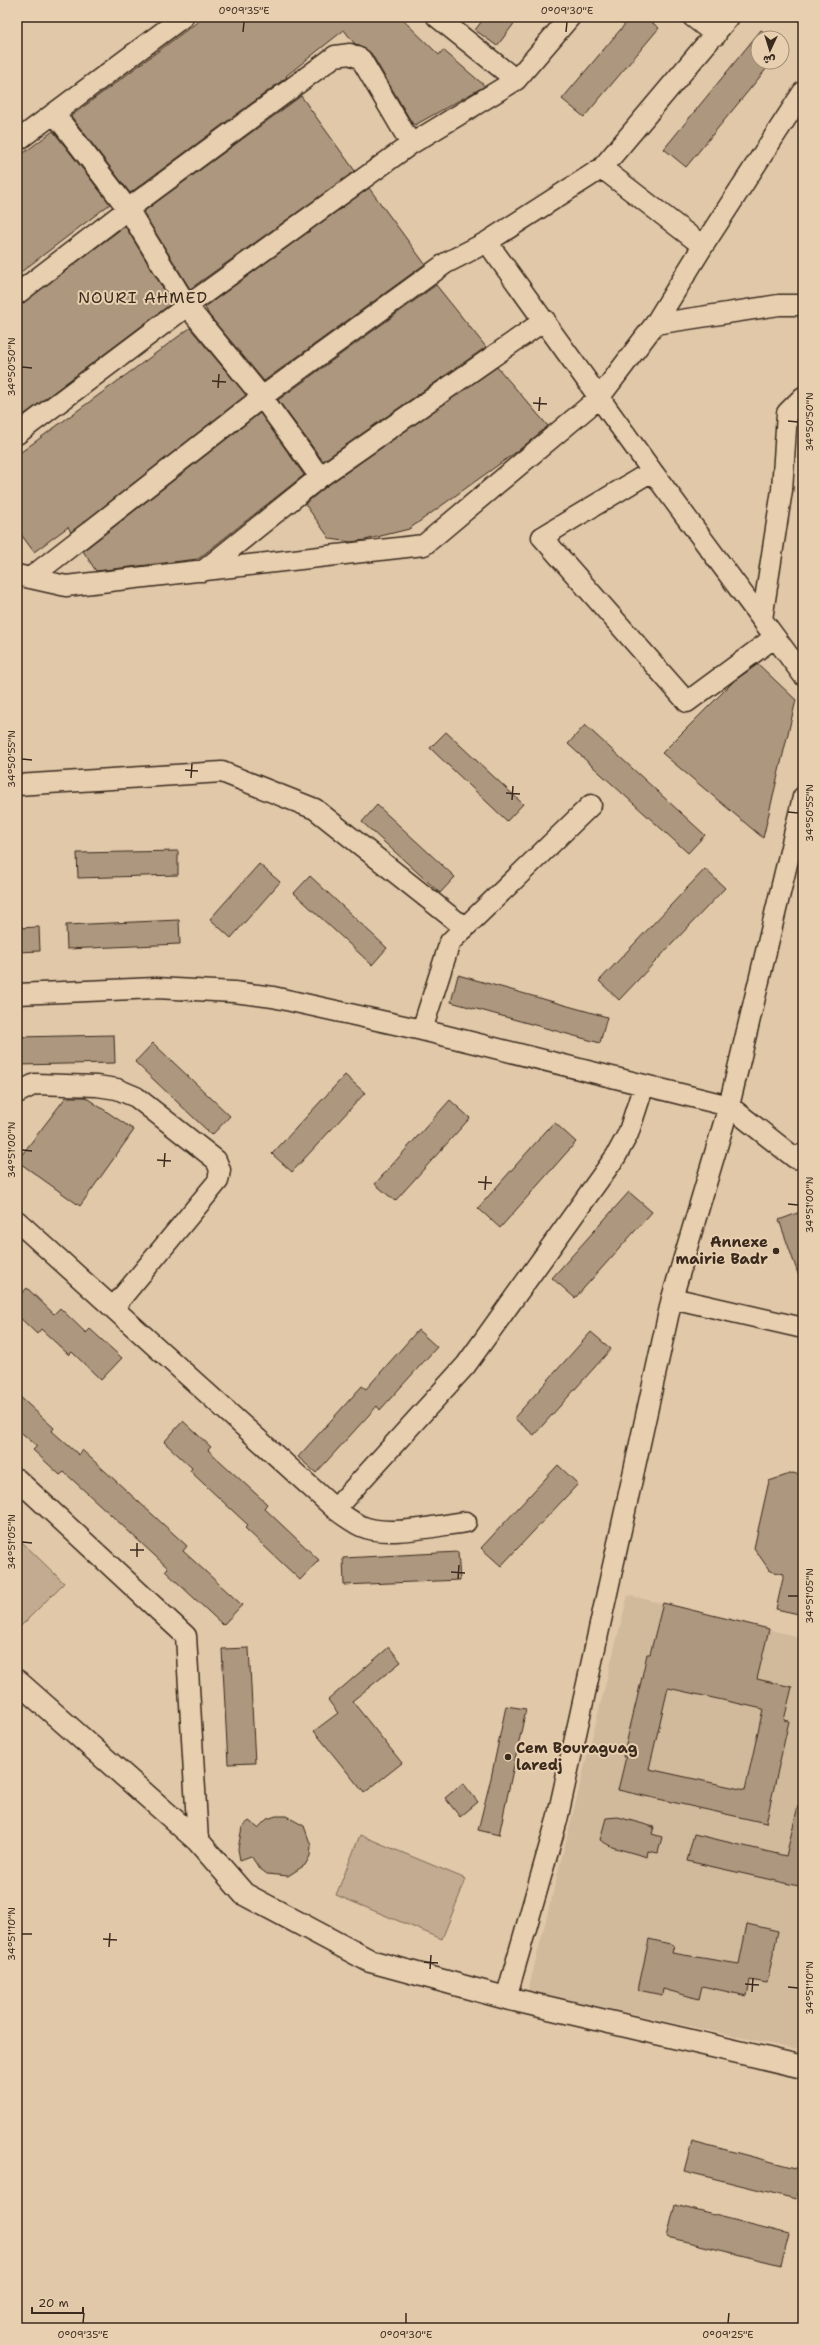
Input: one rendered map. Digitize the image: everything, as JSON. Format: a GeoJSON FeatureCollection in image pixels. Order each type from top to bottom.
{"type":"FeatureCollection","features":[{"type":"Feature","properties":{"kind":"main road"},"geometry":{"type":"LineString","coordinates":[[17,1681],[198,1841],[244,1894],[370,1961],[506,1998],[803,2067]]}},
{"type":"Feature","properties":{"kind":"street"},"geometry":{"type":"LineString","coordinates":[[17,141],[183,17]]}},
{"type":"Feature","properties":{"kind":"street"},"geometry":{"type":"LineString","coordinates":[[437,17],[516,80]]}},
{"type":"Feature","properties":{"kind":"street"},"geometry":{"type":"LineString","coordinates":[[17,434],[187,306],[411,144],[516,80],[570,17]]}},
{"type":"Feature","properties":{"kind":"street"},"geometry":{"type":"LineString","coordinates":[[693,17],[716,35]]}},
{"type":"Feature","properties":{"kind":"street"},"geometry":{"type":"LineString","coordinates":[[24,577],[262,397],[446,263],[487,242],[602,168],[716,35],[729,17]]}},
{"type":"Feature","properties":{"kind":"street"},"geometry":{"type":"LineString","coordinates":[[17,294],[335,56],[350,54],[362,59],[411,144]]}},
{"type":"Feature","properties":{"kind":"street"},"geometry":{"type":"LineString","coordinates":[[24,577],[66,586],[424,545],[599,398],[655,324],[703,246],[803,92]]}},
{"type":"Feature","properties":{"kind":"street"},"geometry":{"type":"LineString","coordinates":[[54,113],[128,210],[187,306],[262,397],[320,477]]}},
{"type":"Feature","properties":{"kind":"street"},"geometry":{"type":"LineString","coordinates":[[602,168],[703,246]]}},
{"type":"Feature","properties":{"kind":"street"},"geometry":{"type":"LineString","coordinates":[[487,242],[545,320],[652,471],[803,675]]}},
{"type":"Feature","properties":{"kind":"street"},"geometry":{"type":"LineString","coordinates":[[655,324],[779,306],[803,305]]}},
{"type":"Feature","properties":{"kind":"street"},"geometry":{"type":"LineString","coordinates":[[203,571],[320,477],[545,320]]}},
{"type":"Feature","properties":{"kind":"street"},"geometry":{"type":"LineString","coordinates":[[762,619],[782,490],[787,413],[803,397]]}},
{"type":"Feature","properties":{"kind":"street"},"geometry":{"type":"LineString","coordinates":[[652,471],[542,537],[687,702],[775,637]]}},
{"type":"Feature","properties":{"kind":"street"},"geometry":{"type":"LineString","coordinates":[[17,785],[222,772],[315,809],[464,928]]}},
{"type":"Feature","properties":{"kind":"street"},"geometry":{"type":"LineString","coordinates":[[506,1998],[557,1820],[672,1298],[729,1106],[803,797]]}},
{"type":"Feature","properties":{"kind":"street"},"geometry":{"type":"LineString","coordinates":[[422,1030],[450,942],[591,805]]}},
{"type":"Feature","properties":{"kind":"street"},"geometry":{"type":"LineString","coordinates":[[17,994],[156,988],[234,992],[273,997],[422,1030],[729,1106],[795,1158],[803,1154]]}},
{"type":"Feature","properties":{"kind":"street"},"geometry":{"type":"LineString","coordinates":[[17,1093],[35,1084],[107,1086],[136,1097],[216,1160],[218,1165],[218,1181],[113,1308]]}},
{"type":"Feature","properties":{"kind":"street"},"geometry":{"type":"LineString","coordinates":[[335,1509],[451,1383],[492,1332],[616,1156],[628,1134],[644,1085]]}},
{"type":"Feature","properties":{"kind":"street"},"geometry":{"type":"LineString","coordinates":[[17,1221],[335,1509],[352,1521],[371,1530],[405,1530],[466,1522]]}},
{"type":"Feature","properties":{"kind":"street"},"geometry":{"type":"LineString","coordinates":[[672,1298],[803,1328]]}},
{"type":"Feature","properties":{"kind":"street"},"geometry":{"type":"LineString","coordinates":[[17,1479],[186,1636],[198,1841]]}},
{"type":"Feature","properties":{"kind":"shaded area"},"geometry":{"type":"Polygon","coordinates":[[[17,1537],[64,1583],[18,1629],[17,1629],[17,1537]]]}},
{"type":"Feature","properties":{"kind":"shaded area"},"geometry":{"type":"Polygon","coordinates":[[[628,1595],[803,1638],[803,2051],[528,1991],[628,1595]]]}},
{"type":"Feature","properties":{"kind":"shaded area"},"geometry":{"type":"Polygon","coordinates":[[[360,1835],[466,1879],[442,1939],[336,1895],[360,1835]]]}},
{"type":"Feature","properties":{"kind":"building"},"geometry":{"type":"Polygon","coordinates":[[[204,17],[400,17],[439,55],[443,50],[485,86],[415,125],[412,123],[371,53],[354,43],[344,30],[286,76],[287,77],[130,193],[71,116],[204,17]]]}},
{"type":"Feature","properties":{"kind":"building"},"geometry":{"type":"Polygon","coordinates":[[[485,17],[519,17],[497,46],[475,30],[485,17]]]}},
{"type":"Feature","properties":{"kind":"building"},"geometry":{"type":"Polygon","coordinates":[[[631,17],[645,17],[659,28],[584,117],[562,99],[631,17]]]}},
{"type":"Feature","properties":{"kind":"building"},"geometry":{"type":"Polygon","coordinates":[[[750,43],[750,70],[765,70],[686,167],[664,149],[750,43]]]}},
{"type":"Feature","properties":{"kind":"building"},"geometry":{"type":"Polygon","coordinates":[[[301,96],[355,171],[190,289],[143,212],[301,96]]]}},
{"type":"Feature","properties":{"kind":"building"},"geometry":{"type":"Polygon","coordinates":[[[53,131],[110,204],[17,275],[17,158],[53,131]]]}},
{"type":"Feature","properties":{"kind":"building"},"geometry":{"type":"Polygon","coordinates":[[[369,188],[425,264],[264,381],[209,315],[205,307],[369,188]]]}},
{"type":"Feature","properties":{"kind":"building"},"geometry":{"type":"Polygon","coordinates":[[[125,226],[172,303],[17,420],[17,307],[125,226]]]}},
{"type":"Feature","properties":{"kind":"building"},"geometry":{"type":"Polygon","coordinates":[[[436,285],[486,347],[323,461],[278,400],[436,285]]]}},
{"type":"Feature","properties":{"kind":"building"},"geometry":{"type":"Polygon","coordinates":[[[190,328],[246,395],[71,532],[68,527],[34,552],[17,529],[17,455],[190,328]]]}},
{"type":"Feature","properties":{"kind":"building"},"geometry":{"type":"Polygon","coordinates":[[[497,367],[548,426],[519,450],[409,529],[351,542],[330,539],[305,504],[327,486],[497,367]]]}},
{"type":"Feature","properties":{"kind":"building"},"geometry":{"type":"Polygon","coordinates":[[[260,413],[304,475],[198,559],[96,571],[83,551],[260,413]]]}},
{"type":"Feature","properties":{"kind":"building"},"geometry":{"type":"Polygon","coordinates":[[[758,664],[796,700],[763,838],[662,753],[734,681],[758,664]]]}},
{"type":"Feature","properties":{"kind":"building"},"geometry":{"type":"Polygon","coordinates":[[[585,725],[705,835],[688,853],[568,744],[585,725]]]}},
{"type":"Feature","properties":{"kind":"building"},"geometry":{"type":"Polygon","coordinates":[[[446,732],[523,804],[507,821],[430,748],[446,732]]]}},
{"type":"Feature","properties":{"kind":"building"},"geometry":{"type":"Polygon","coordinates":[[[377,805],[455,877],[440,893],[362,822],[377,805]]]}},
{"type":"Feature","properties":{"kind":"building"},"geometry":{"type":"Polygon","coordinates":[[[178,851],[178,875],[78,878],[77,853],[178,851]]]}},
{"type":"Feature","properties":{"kind":"building"},"geometry":{"type":"Polygon","coordinates":[[[259,864],[280,882],[231,938],[210,919],[259,864]]]}},
{"type":"Feature","properties":{"kind":"building"},"geometry":{"type":"Polygon","coordinates":[[[705,869],[725,888],[619,1000],[599,981],[705,869]]]}},
{"type":"Feature","properties":{"kind":"building"},"geometry":{"type":"Polygon","coordinates":[[[310,876],[387,948],[372,965],[294,893],[310,876]]]}},
{"type":"Feature","properties":{"kind":"building"},"geometry":{"type":"Polygon","coordinates":[[[179,920],[180,944],[67,949],[66,925],[179,920]]]}},
{"type":"Feature","properties":{"kind":"building"},"geometry":{"type":"Polygon","coordinates":[[[39,927],[40,951],[17,952],[17,928],[39,927]]]}},
{"type":"Feature","properties":{"kind":"building"},"geometry":{"type":"Polygon","coordinates":[[[458,975],[607,1017],[600,1043],[451,1002],[458,975]]]}},
{"type":"Feature","properties":{"kind":"building"},"geometry":{"type":"Polygon","coordinates":[[[114,1035],[115,1063],[17,1065],[17,1037],[114,1035]]]}},
{"type":"Feature","properties":{"kind":"building"},"geometry":{"type":"Polygon","coordinates":[[[153,1043],[230,1116],[212,1135],[135,1062],[153,1043]]]}},
{"type":"Feature","properties":{"kind":"building"},"geometry":{"type":"Polygon","coordinates":[[[345,1075],[365,1093],[292,1172],[272,1154],[345,1075]]]}},
{"type":"Feature","properties":{"kind":"building"},"geometry":{"type":"Polygon","coordinates":[[[66,1097],[85,1097],[134,1130],[80,1206],[17,1161],[66,1097]]]}},
{"type":"Feature","properties":{"kind":"building"},"geometry":{"type":"Polygon","coordinates":[[[450,1100],[470,1118],[395,1201],[375,1184],[450,1100]]]}},
{"type":"Feature","properties":{"kind":"building"},"geometry":{"type":"Polygon","coordinates":[[[554,1122],[576,1142],[500,1228],[478,1208],[554,1122]]]}},
{"type":"Feature","properties":{"kind":"building"},"geometry":{"type":"Polygon","coordinates":[[[629,1192],[652,1212],[575,1298],[552,1278],[629,1192]]]}},
{"type":"Feature","properties":{"kind":"building"},"geometry":{"type":"Polygon","coordinates":[[[803,1211],[803,1281],[801,1282],[779,1220],[803,1211]]]}},
{"type":"Feature","properties":{"kind":"building"},"geometry":{"type":"Polygon","coordinates":[[[27,1288],[54,1314],[60,1308],[86,1333],[90,1329],[122,1358],[101,1380],[72,1352],[69,1355],[41,1329],[37,1334],[17,1315],[17,1298],[27,1288]]]}},
{"type":"Feature","properties":{"kind":"building"},"geometry":{"type":"Polygon","coordinates":[[[418,1330],[437,1347],[380,1410],[377,1406],[316,1473],[298,1457],[362,1386],[366,1389],[418,1330]]]}},
{"type":"Feature","properties":{"kind":"building"},"geometry":{"type":"Polygon","coordinates":[[[591,1332],[611,1349],[534,1435],[514,1418],[591,1332]]]}},
{"type":"Feature","properties":{"kind":"building"},"geometry":{"type":"Polygon","coordinates":[[[17,1394],[54,1428],[52,1431],[79,1455],[82,1450],[187,1546],[183,1551],[242,1605],[223,1625],[165,1571],[168,1568],[110,1514],[64,1472],[60,1475],[33,1450],[37,1446],[17,1429],[17,1394]]]}},
{"type":"Feature","properties":{"kind":"building"},"geometry":{"type":"Polygon","coordinates":[[[183,1421],[211,1447],[208,1450],[267,1504],[264,1508],[319,1560],[300,1580],[245,1528],[248,1525],[190,1471],[192,1468],[164,1442],[183,1421]]]}},
{"type":"Feature","properties":{"kind":"building"},"geometry":{"type":"Polygon","coordinates":[[[558,1465],[578,1484],[501,1566],[481,1548],[558,1465]]]}},
{"type":"Feature","properties":{"kind":"building"},"geometry":{"type":"Polygon","coordinates":[[[793,1473],[803,1476],[803,1615],[776,1609],[784,1574],[770,1571],[754,1548],[769,1481],[793,1473]]]}},
{"type":"Feature","properties":{"kind":"building"},"geometry":{"type":"Polygon","coordinates":[[[458,1552],[460,1580],[344,1585],[343,1558],[458,1552]]]}},
{"type":"Feature","properties":{"kind":"building"},"geometry":{"type":"Polygon","coordinates":[[[663,1603],[769,1629],[757,1679],[792,1687],[784,1720],[789,1721],[766,1823],[618,1790],[626,1757],[623,1757],[647,1654],[650,1654],[663,1603]],[[668,1688],[649,1769],[745,1790],[763,1709],[668,1688]]]}},
{"type":"Feature","properties":{"kind":"building"},"geometry":{"type":"Polygon","coordinates":[[[389,1647],[401,1662],[352,1701],[402,1763],[364,1793],[314,1731],[338,1713],[328,1700],[389,1647]]]}},
{"type":"Feature","properties":{"kind":"building"},"geometry":{"type":"Polygon","coordinates":[[[249,1648],[255,1763],[228,1764],[222,1649],[249,1648]]]}},
{"type":"Feature","properties":{"kind":"building"},"geometry":{"type":"Polygon","coordinates":[[[506,1706],[526,1709],[499,1835],[478,1830],[491,1778],[506,1706]]]}},
{"type":"Feature","properties":{"kind":"building"},"geometry":{"type":"Polygon","coordinates":[[[463,1783],[478,1802],[460,1817],[445,1798],[463,1783]]]}},
{"type":"Feature","properties":{"kind":"building"},"geometry":{"type":"Polygon","coordinates":[[[798,1806],[803,1807],[803,1887],[687,1861],[694,1834],[786,1856],[798,1806]]]}},
{"type":"Feature","properties":{"kind":"building"},"geometry":{"type":"Polygon","coordinates":[[[276,1816],[286,1816],[304,1826],[311,1846],[310,1856],[305,1865],[288,1876],[267,1874],[259,1868],[251,1856],[240,1860],[238,1849],[242,1827],[249,1821],[258,1828],[267,1819],[276,1816]]]}},
{"type":"Feature","properties":{"kind":"building"},"geometry":{"type":"Polygon","coordinates":[[[618,1817],[654,1827],[652,1834],[662,1837],[658,1853],[648,1851],[647,1857],[612,1847],[600,1840],[606,1818],[618,1817]]]}},
{"type":"Feature","properties":{"kind":"building"},"geometry":{"type":"Polygon","coordinates":[[[747,1924],[778,1931],[767,1983],[750,1980],[747,1996],[702,1986],[699,1999],[663,1989],[662,1995],[638,1990],[649,1939],[674,1945],[672,1953],[739,1964],[747,1924]]]}},
{"type":"Feature","properties":{"kind":"building"},"geometry":{"type":"Polygon","coordinates":[[[692,2141],[803,2170],[796,2199],[684,2171],[692,2141]]]}},
{"type":"Feature","properties":{"kind":"building"},"geometry":{"type":"Polygon","coordinates":[[[675,2205],[789,2234],[781,2265],[667,2237],[675,2205]]]}},
{"type":"Feature","properties":{"kind":"place","name":"Annexe mairie Badr"},"geometry":{"type":"Point","coordinates":[776,1251]}},
{"type":"Feature","properties":{"kind":"place","name":"Cem Bouraguag laredj"},"geometry":{"type":"Point","coordinates":[508,1757]}},
{"type":"Feature","properties":{"kind":"district","name":"NOURI AHMED"},"geometry":{"type":"Point","coordinates":[143,297]}}]}
